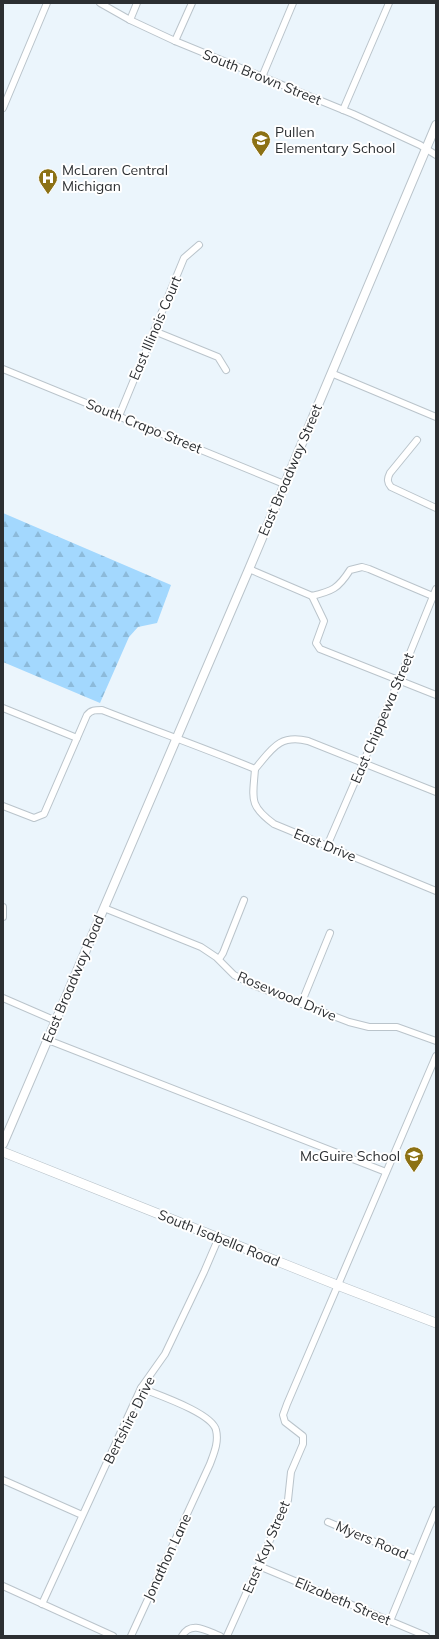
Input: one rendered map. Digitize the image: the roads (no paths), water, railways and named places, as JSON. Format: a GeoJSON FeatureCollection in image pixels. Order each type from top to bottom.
{"type":"FeatureCollection","features":[{"type":"Feature","properties":{"kind":"main road","name":"South Isabella Road"},"geometry":{"type":"LineString","coordinates":[[3,1152],[436,1323]]}},
{"type":"Feature","properties":{"kind":"street"},"geometry":{"type":"LineString","coordinates":[[3,108],[47,3]]}},
{"type":"Feature","properties":{"kind":"street","name":"South Brown Street"},"geometry":{"type":"LineString","coordinates":[[100,3],[130,20],[175,41],[343,110],[436,155]]}},
{"type":"Feature","properties":{"kind":"street"},"geometry":{"type":"LineString","coordinates":[[130,20],[137,3]]}},
{"type":"Feature","properties":{"kind":"street"},"geometry":{"type":"LineString","coordinates":[[175,41],[192,3]]}},
{"type":"Feature","properties":{"kind":"street"},"geometry":{"type":"LineString","coordinates":[[262,77],[293,3]]}},
{"type":"Feature","properties":{"kind":"street"},"geometry":{"type":"LineString","coordinates":[[343,110],[389,3]]}},
{"type":"Feature","properties":{"kind":"street","name":"East Broadway Street"},"geometry":{"type":"LineString","coordinates":[[143,814],[249,569],[436,125]]}},
{"type":"Feature","properties":{"kind":"street","name":"East Illinois Court"},"geometry":{"type":"LineString","coordinates":[[118,416],[184,258],[199,245]]}},
{"type":"Feature","properties":{"kind":"street"},"geometry":{"type":"LineString","coordinates":[[154,331],[218,357],[226,370]]}},
{"type":"Feature","properties":{"kind":"street","name":"South Crapo Street"},"geometry":{"type":"LineString","coordinates":[[3,369],[284,484]]}},
{"type":"Feature","properties":{"kind":"street"},"geometry":{"type":"LineString","coordinates":[[331,373],[436,417]]}},
{"type":"Feature","properties":{"kind":"street"},"geometry":{"type":"LineString","coordinates":[[417,440],[390,473],[388,483],[391,487],[436,508]]}},
{"type":"Feature","properties":{"kind":"street"},"geometry":{"type":"LineString","coordinates":[[249,569],[312,596],[330,591],[342,583],[350,570],[362,567],[370,569],[434,597]]}},
{"type":"Feature","properties":{"kind":"street","name":"East Chippewa Street"},"geometry":{"type":"LineString","coordinates":[[327,846],[399,680],[436,589]]}},
{"type":"Feature","properties":{"kind":"street"},"geometry":{"type":"LineString","coordinates":[[312,596],[324,621],[316,643],[320,649],[436,695]]}},
{"type":"Feature","properties":{"kind":"street"},"geometry":{"type":"LineString","coordinates":[[3,708],[77,738]]}},
{"type":"Feature","properties":{"kind":"street"},"geometry":{"type":"LineString","coordinates":[[3,806],[34,818],[44,814],[90,711],[102,710],[176,739],[200,746],[255,769],[272,749],[289,739],[296,738],[436,792]]}},
{"type":"Feature","properties":{"kind":"street","name":"East Drive"},"geometry":{"type":"LineString","coordinates":[[255,769],[253,797],[256,806],[261,815],[274,824],[436,891]]}},
{"type":"Feature","properties":{"kind":"street","name":"East Broadway Road"},"geometry":{"type":"LineString","coordinates":[[3,1144],[143,814]]}},
{"type":"Feature","properties":{"kind":"street"},"geometry":{"type":"LineString","coordinates":[[219,959],[223,953],[244,900]]}},
{"type":"Feature","properties":{"kind":"street"},"geometry":{"type":"LineString","coordinates":[[3,907],[3,917]]}},
{"type":"Feature","properties":{"kind":"street","name":"Rosewood Drive"},"geometry":{"type":"LineString","coordinates":[[104,908],[197,945],[219,959],[234,974],[243,980],[301,1004],[360,1026],[397,1027],[436,1041]]}},
{"type":"Feature","properties":{"kind":"street"},"geometry":{"type":"LineString","coordinates":[[301,1004],[330,934]]}},
{"type":"Feature","properties":{"kind":"street"},"geometry":{"type":"LineString","coordinates":[[3,998],[56,1021]]}},
{"type":"Feature","properties":{"kind":"street"},"geometry":{"type":"LineString","coordinates":[[48,1040],[386,1172]]}},
{"type":"Feature","properties":{"kind":"street"},"geometry":{"type":"LineString","coordinates":[[337,1285],[436,1056]]}},
{"type":"Feature","properties":{"kind":"street","name":"Bertshire Drive"},"geometry":{"type":"LineString","coordinates":[[42,1604],[141,1388],[165,1354],[219,1237]]}},
{"type":"Feature","properties":{"kind":"street","name":"East Kay Street"},"geometry":{"type":"LineString","coordinates":[[227,1636],[288,1500],[292,1472],[303,1444],[303,1436],[285,1422],[283,1415],[286,1404],[337,1285]]}},
{"type":"Feature","properties":{"kind":"street","name":"Jonathon Lane"},"geometry":{"type":"LineString","coordinates":[[131,1636],[217,1444],[216,1428],[210,1420],[200,1413],[141,1388]]}},
{"type":"Feature","properties":{"kind":"street"},"geometry":{"type":"LineString","coordinates":[[3,1480],[82,1515]]}},
{"type":"Feature","properties":{"kind":"street"},"geometry":{"type":"LineString","coordinates":[[390,1621],[436,1510]]}},
{"type":"Feature","properties":{"kind":"street","name":"Myers Road"},"geometry":{"type":"LineString","coordinates":[[328,1522],[415,1559]]}},
{"type":"Feature","properties":{"kind":"street","name":"Elizabeth Street"},"geometry":{"type":"LineString","coordinates":[[259,1566],[426,1636]]}},
{"type":"Feature","properties":{"kind":"street"},"geometry":{"type":"LineString","coordinates":[[3,1586],[113,1636]]}},
{"type":"Feature","properties":{"kind":"street"},"geometry":{"type":"LineString","coordinates":[[182,1636],[186,1630],[193,1627],[198,1627],[220,1636]]}},
{"type":"Feature","properties":{"kind":"place","name":"Pullen Elementary School"},"geometry":{"type":"Point","coordinates":[261,157]}},
{"type":"Feature","properties":{"kind":"place","name":"McLaren Central Michigan"},"geometry":{"type":"Point","coordinates":[48,195]}},
{"type":"Feature","properties":{"kind":"place","name":"McGuire School"},"geometry":{"type":"Point","coordinates":[414,1173]}}]}
